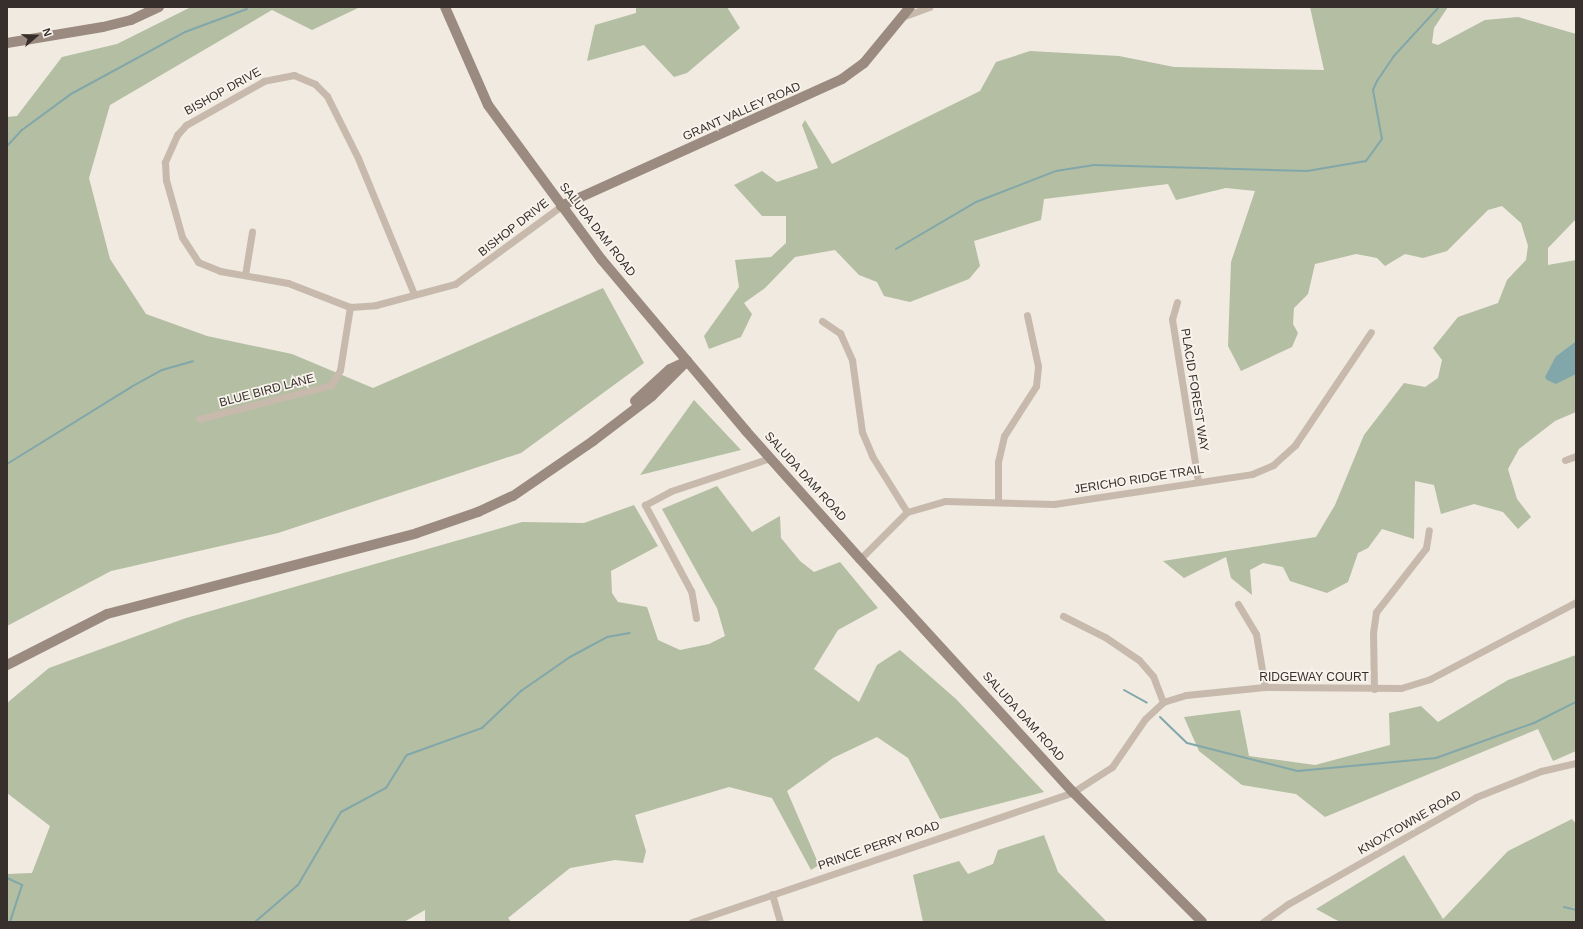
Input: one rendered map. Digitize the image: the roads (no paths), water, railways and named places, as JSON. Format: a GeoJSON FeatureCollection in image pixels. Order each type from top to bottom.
{"type":"FeatureCollection","features":[{"type":"Feature","properties":{"kind":"street"},"geometry":{"type":"LineString","coordinates":[[7,43],[103,27],[131,20],[159,7]]}},
{"type":"Feature","properties":{"kind":"street","name":"SALUDA DAM ROAD"},"geometry":{"type":"LineString","coordinates":[[445,7],[488,105],[561,206],[687,361],[770,458],[860,559],[1073,792],[1202,922]]}},
{"type":"Feature","properties":{"kind":"street","name":"GRANT VALLEY ROAD"},"geometry":{"type":"LineString","coordinates":[[561,206],[842,79],[864,63],[910,7]]}},
{"type":"Feature","properties":{"kind":"street"},"geometry":{"type":"LineString","coordinates":[[902,17],[929,7]]}},
{"type":"Feature","properties":{"kind":"street","name":"BISHOP DRIVE"},"geometry":{"type":"LineString","coordinates":[[414,294],[358,158],[327,96],[315,84],[294,75],[264,81],[186,125],[170,147],[165,162],[169,194],[190,252],[204,266],[288,283],[350,307],[376,305],[455,284],[561,206]]}},
{"type":"Feature","properties":{"kind":"street"},"geometry":{"type":"LineString","coordinates":[[245,275],[252,232]]}},
{"type":"Feature","properties":{"kind":"street","name":"PLACID FOREST WAY"},"geometry":{"type":"LineString","coordinates":[[1177,302],[1172,319],[1198,482]]}},
{"type":"Feature","properties":{"kind":"street","name":"BLUE BIRD LANE"},"geometry":{"type":"LineString","coordinates":[[199,419],[331,385],[340,370],[350,307]]}},
{"type":"Feature","properties":{"kind":"street"},"geometry":{"type":"LineString","coordinates":[[998,501],[998,462],[1004,436],[1036,386],[1038,366],[1027,314]]}},
{"type":"Feature","properties":{"kind":"street"},"geometry":{"type":"LineString","coordinates":[[822,321],[840,333],[852,360],[862,432],[872,456],[907,512]]}},
{"type":"Feature","properties":{"kind":"street","name":"JERICHO RIDGE TRAIL"},"geometry":{"type":"LineString","coordinates":[[860,559],[907,512],[946,501],[998,501],[1054,504],[1252,474],[1273,465],[1295,445],[1371,332]]}},
{"type":"Feature","properties":{"kind":"street"},"geometry":{"type":"LineString","coordinates":[[7,665],[107,614],[417,532],[478,512],[547,474],[621,418],[670,369],[687,361]]}},
{"type":"Feature","properties":{"kind":"street"},"geometry":{"type":"LineString","coordinates":[[1565,460],[1576,456]]}},
{"type":"Feature","properties":{"kind":"street"},"geometry":{"type":"LineString","coordinates":[[696,618],[691,591],[645,505],[671,491],[770,458]]}},
{"type":"Feature","properties":{"kind":"street"},"geometry":{"type":"LineString","coordinates":[[1374,689],[1376,612],[1426,548],[1429,530]]}},
{"type":"Feature","properties":{"kind":"street","name":"RIDGEWAY COURT"},"geometry":{"type":"LineString","coordinates":[[1073,792],[1112,767],[1145,719],[1163,702],[1186,695],[1265,688],[1401,688],[1430,679],[1576,602]]}},
{"type":"Feature","properties":{"kind":"street"},"geometry":{"type":"LineString","coordinates":[[1238,604],[1256,634],[1265,688]]}},
{"type":"Feature","properties":{"kind":"street"},"geometry":{"type":"LineString","coordinates":[[1063,616],[1105,636],[1139,660],[1153,676],[1163,702]]}},
{"type":"Feature","properties":{"kind":"street","name":"KNOXTOWNE ROAD"},"geometry":{"type":"LineString","coordinates":[[1263,922],[1288,904],[1476,797],[1541,771],[1576,763]]}},
{"type":"Feature","properties":{"kind":"street","name":"PRINCE PERRY ROAD"},"geometry":{"type":"LineString","coordinates":[[692,922],[1073,792]]}},
{"type":"Feature","properties":{"kind":"street"},"geometry":{"type":"LineString","coordinates":[[772,894],[780,922]]}},
{"type":"Feature","properties":{"kind":"water"},"geometry":{"type":"Polygon","coordinates":[[[1576,341],[1576,374],[1556,384],[1547,380],[1545,377],[1556,356],[1576,341]]]}},
{"type":"Feature","properties":{"kind":"waterway"},"geometry":{"type":"LineString","coordinates":[[896,249],[976,202],[1056,171],[1093,165],[1307,171],[1366,161],[1382,139],[1373,90],[1377,81],[1393,57],[1439,7]]}},
{"type":"Feature","properties":{"kind":"waterway"},"geometry":{"type":"LineString","coordinates":[[7,146],[22,130],[71,94],[185,32],[247,9]]}},
{"type":"Feature","properties":{"kind":"waterway"},"geometry":{"type":"LineString","coordinates":[[7,464],[131,387],[162,370],[193,361]]}},
{"type":"Feature","properties":{"kind":"waterway"},"geometry":{"type":"LineString","coordinates":[[255,922],[298,885],[341,812],[386,788],[407,755],[482,728],[521,691],[570,657],[607,637],[630,633]]}},
{"type":"Feature","properties":{"kind":"waterway"},"geometry":{"type":"LineString","coordinates":[[1124,690],[1147,703]]}},
{"type":"Feature","properties":{"kind":"waterway"},"geometry":{"type":"LineString","coordinates":[[1160,717],[1187,743],[1298,771],[1436,758],[1534,723],[1576,702]]}},
{"type":"Feature","properties":{"kind":"waterway"},"geometry":{"type":"LineString","coordinates":[[7,878],[22,885],[10,922]]}},
{"type":"Feature","properties":{"kind":"waterway"},"geometry":{"type":"LineString","coordinates":[[1564,907],[1576,910]]}}]}
